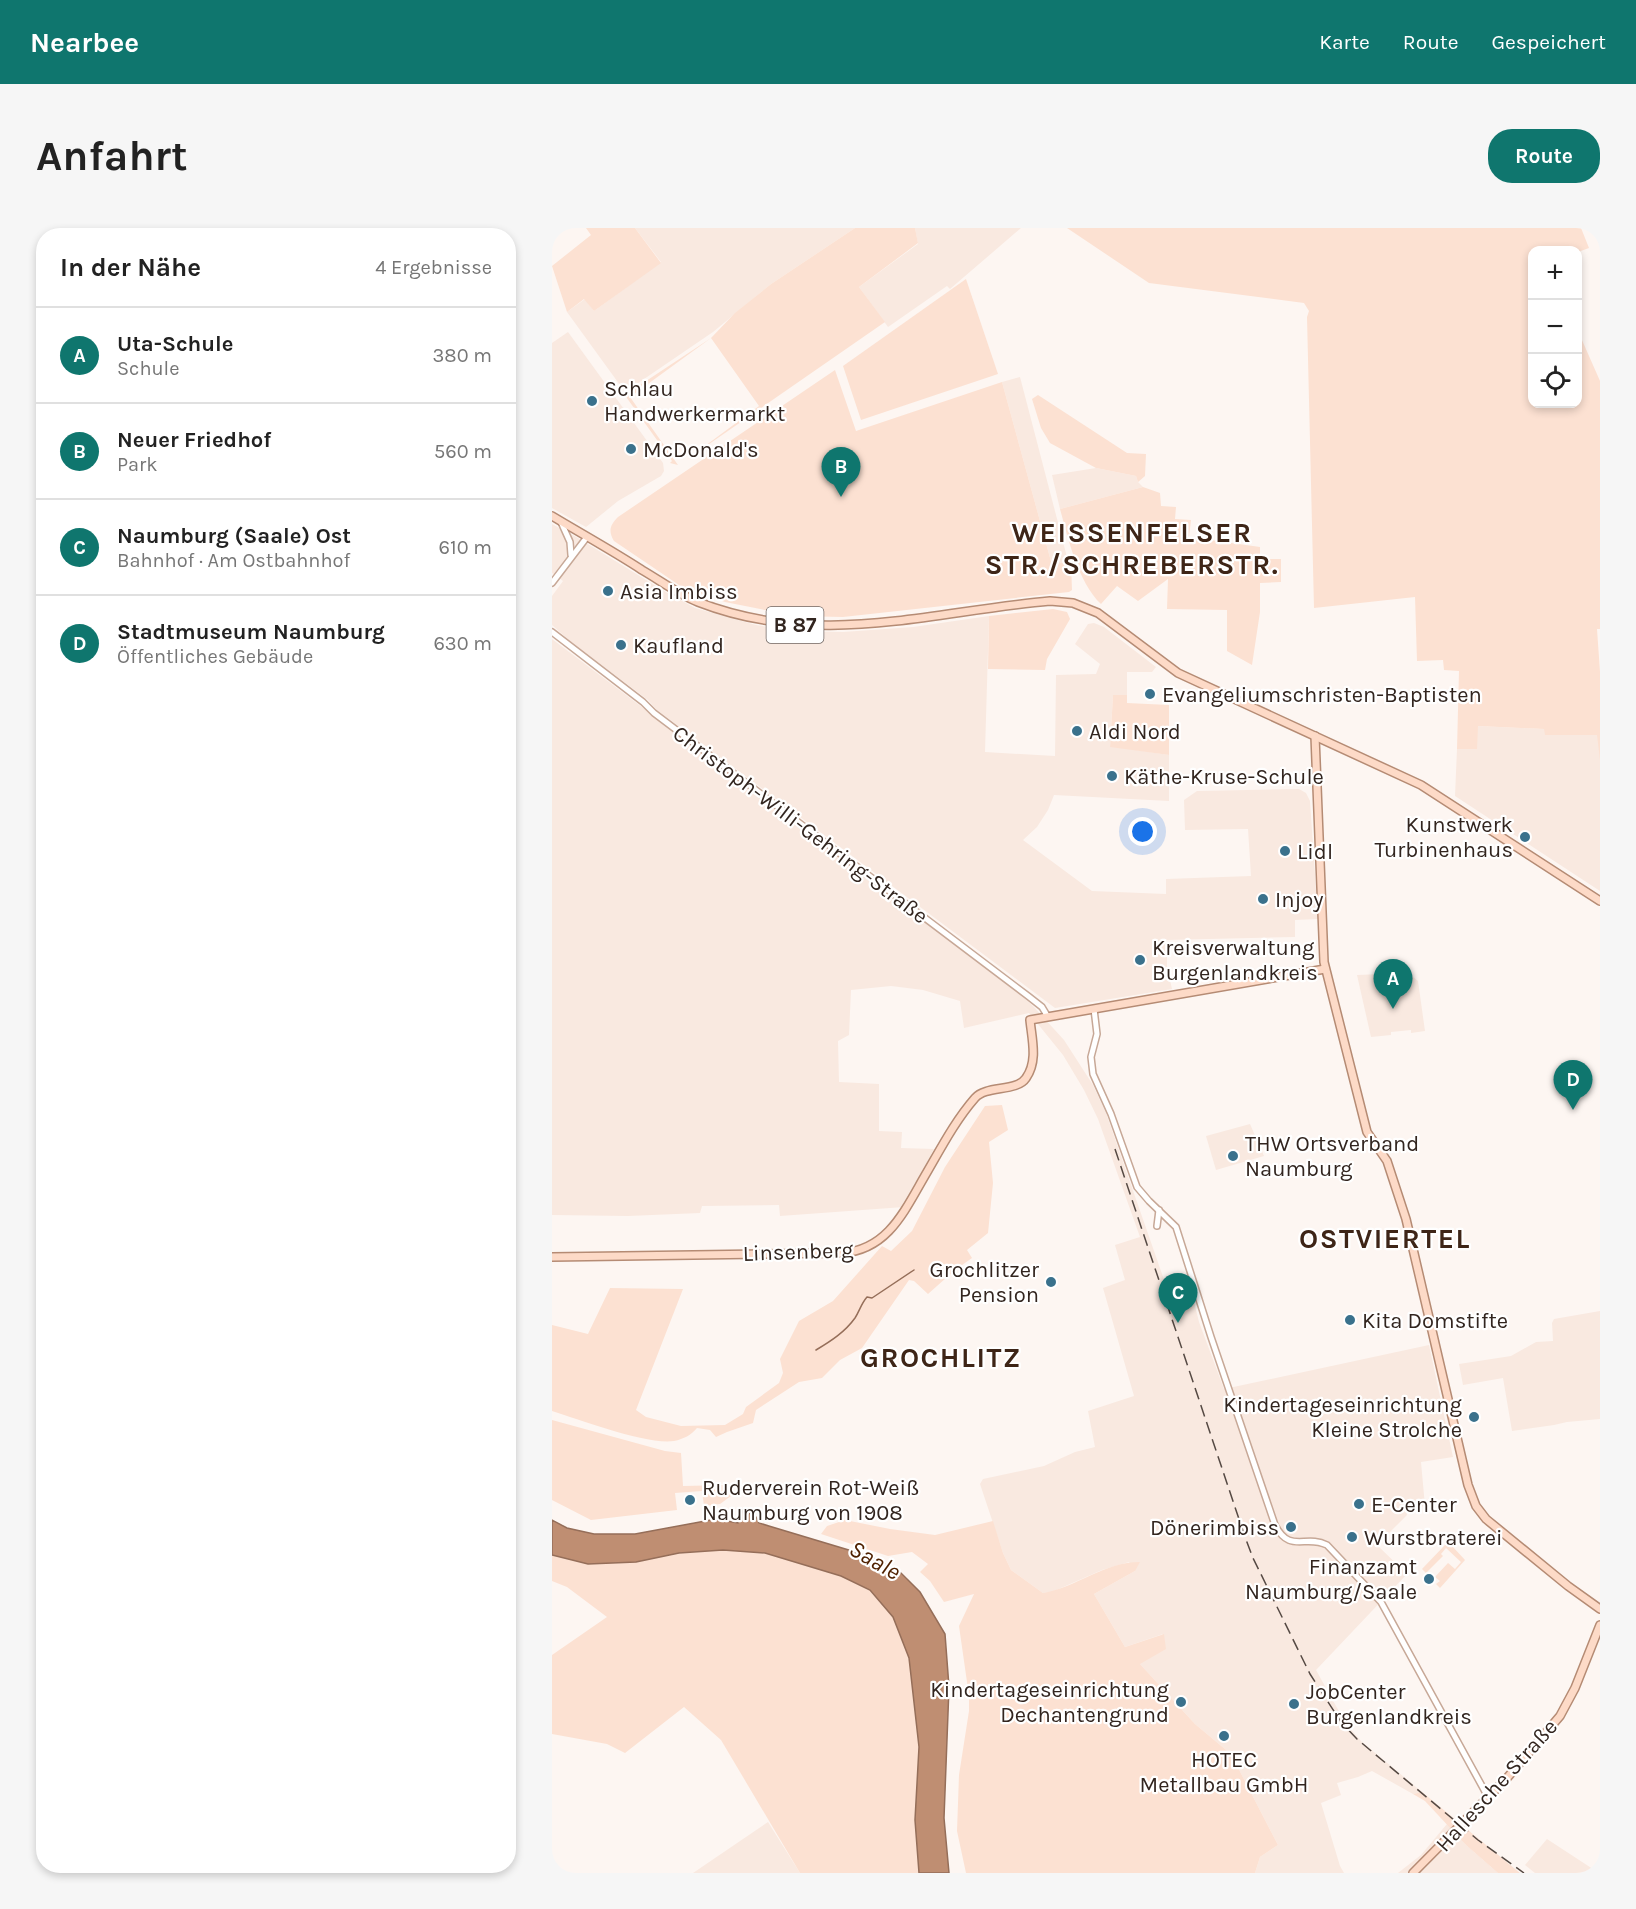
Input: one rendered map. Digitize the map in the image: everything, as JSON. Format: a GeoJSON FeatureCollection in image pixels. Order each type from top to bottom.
{"type":"FeatureCollection","features":[{"type":"Feature","properties":{"kind":"main road","name":"B 87"},"geometry":{"type":"LineString","coordinates":[[552,516],[684,596],[752,618],[797,626],[844,626],[898,621],[1050,601],[1077,605],[1103,616],[1178,673],[1421,785],[1600,901]]}},
{"type":"Feature","properties":{"kind":"main road"},"geometry":{"type":"LineString","coordinates":[[1315,736],[1325,969],[1367,1132],[1384,1155],[1408,1227],[1467,1482],[1476,1506],[1486,1519],[1600,1609]]}},
{"type":"Feature","properties":{"kind":"main road"},"geometry":{"type":"LineString","coordinates":[[1048,1017],[1325,969]]}},
{"type":"Feature","properties":{"kind":"main road","name":"Linsenberg"},"geometry":{"type":"LineString","coordinates":[[552,1257],[842,1253],[868,1247],[899,1221],[951,1132],[976,1096],[980,1093],[1019,1084],[1024,1080],[1034,1055],[1030,1020],[1048,1017]]}},
{"type":"Feature","properties":{"kind":"main road","name":"Hallesche Straße"},"geometry":{"type":"LineString","coordinates":[[1413,1873],[1526,1757],[1565,1707],[1600,1625]]}},
{"type":"Feature","properties":{"kind":"street"},"geometry":{"type":"LineString","coordinates":[[560,520],[570,542],[571,556]]}},
{"type":"Feature","properties":{"kind":"street"},"geometry":{"type":"LineString","coordinates":[[552,583],[587,537]]}},
{"type":"Feature","properties":{"kind":"street","name":"Christoph-Willi-Gehring-Straße"},"geometry":{"type":"LineString","coordinates":[[552,632],[654,713],[1028,996],[1042,1007],[1048,1017]]}},
{"type":"Feature","properties":{"kind":"street"},"geometry":{"type":"LineString","coordinates":[[1094,1009],[1097,1034],[1090,1060],[1093,1074],[1111,1114],[1137,1187],[1172,1222],[1178,1233],[1210,1337],[1275,1525],[1282,1536],[1294,1542],[1318,1542],[1327,1545],[1381,1602],[1488,1797]]}},
{"type":"Feature","properties":{"kind":"street"},"geometry":{"type":"LineString","coordinates":[[1157,1226],[1159,1210]]}},
{"type":"Feature","properties":{"kind":"shaded area"},"geometry":{"type":"Polygon","coordinates":[[[586,228],[635,228],[661,263],[594,311],[584,299],[567,312],[552,266],[591,235],[586,228]]]}},
{"type":"Feature","properties":{"kind":"shaded area"},"geometry":{"type":"Polygon","coordinates":[[[635,228],[855,228],[771,284],[713,332],[625,392],[567,312],[585,299],[594,311],[661,262],[635,228]]]}},
{"type":"Feature","properties":{"kind":"shaded area"},"geometry":{"type":"Polygon","coordinates":[[[855,228],[915,228],[918,243],[859,287],[885,322],[686,460],[759,406],[711,338],[735,313],[771,284],[855,228]]]}},
{"type":"Feature","properties":{"kind":"shaded area"},"geometry":{"type":"Polygon","coordinates":[[[915,228],[1021,228],[950,289],[947,286],[888,327],[859,287],[918,244],[915,228]]]}},
{"type":"Feature","properties":{"kind":"shaded area"},"geometry":{"type":"Polygon","coordinates":[[[1067,228],[1581,228],[1589,248],[1582,251],[1582,246],[1528,246],[1528,408],[1582,408],[1582,340],[1600,381],[1600,629],[1597,629],[1600,672],[1600,760],[1597,735],[1545,735],[1544,729],[1478,726],[1477,749],[1457,749],[1459,671],[1444,670],[1443,660],[1417,661],[1415,597],[1314,608],[1307,317],[1309,311],[1304,303],[1149,283],[1067,228]]]}},
{"type":"Feature","properties":{"kind":"shaded area"},"geometry":{"type":"Polygon","coordinates":[[[966,279],[998,374],[861,420],[843,366],[966,279]]]}},
{"type":"Feature","properties":{"kind":"shaded area"},"geometry":{"type":"Polygon","coordinates":[[[568,332],[663,463],[664,471],[661,476],[618,501],[586,527],[552,508],[552,343],[568,332]]]}},
{"type":"Feature","properties":{"kind":"shaded area"},"geometry":{"type":"Polygon","coordinates":[[[711,338],[630,397],[678,465],[670,463],[672,461],[624,394],[711,338]]]}},
{"type":"Feature","properties":{"kind":"shaded area"},"geometry":{"type":"Polygon","coordinates":[[[835,370],[856,431],[1002,382],[1052,565],[1068,561],[1071,564],[1072,590],[843,617],[795,616],[725,602],[679,585],[614,541],[611,528],[618,517],[835,370]]]}},
{"type":"Feature","properties":{"kind":"shaded area"},"geometry":{"type":"Polygon","coordinates":[[[1020,377],[1068,561],[1052,565],[1002,382],[1020,377]]]}},
{"type":"Feature","properties":{"kind":"shaded area"},"geometry":{"type":"Polygon","coordinates":[[[1038,395],[1127,453],[1146,454],[1145,476],[1138,482],[1136,476],[1096,468],[1050,443],[1041,428],[1032,399],[1038,395]]]}},
{"type":"Feature","properties":{"kind":"shaded area"},"geometry":{"type":"Polygon","coordinates":[[[1096,468],[1136,476],[1143,487],[1060,509],[1052,475],[1096,468]]]}},
{"type":"Feature","properties":{"kind":"shaded area"},"geometry":{"type":"Polygon","coordinates":[[[1143,487],[1160,493],[1161,506],[1176,507],[1175,519],[1191,520],[1189,537],[1260,547],[1260,559],[1281,559],[1281,582],[1260,583],[1260,612],[1252,665],[1227,651],[1227,610],[1167,609],[1168,579],[1138,601],[1117,586],[1101,604],[1086,584],[1075,559],[1060,509],[1143,487]]]}},
{"type":"Feature","properties":{"kind":"shaded area"},"geometry":{"type":"Polygon","coordinates":[[[552,524],[695,608],[756,625],[792,631],[843,632],[913,627],[989,616],[985,752],[1055,756],[1056,675],[1096,674],[1100,664],[1075,644],[1088,624],[1094,623],[1104,627],[1156,667],[1152,672],[1127,672],[1127,695],[1113,695],[1110,746],[1169,755],[1169,801],[1054,795],[1037,827],[1023,840],[1092,891],[1166,894],[1166,879],[1251,876],[1248,829],[1185,830],[1184,800],[1197,791],[1299,789],[1306,793],[1310,801],[1318,919],[1295,920],[1295,937],[1167,940],[1167,966],[1172,989],[1055,1008],[657,710],[648,700],[552,625],[552,596],[563,581],[552,573],[552,524]]]}},
{"type":"Feature","properties":{"kind":"shaded area"},"geometry":{"type":"Polygon","coordinates":[[[1053,609],[1067,612],[1070,619],[1047,659],[1045,670],[988,669],[989,616],[1053,609]]]}},
{"type":"Feature","properties":{"kind":"shaded area"},"geometry":{"type":"Polygon","coordinates":[[[552,639],[1012,987],[1064,1040],[1093,1085],[1106,1113],[1169,1294],[1191,1290],[1199,1322],[1224,1389],[1429,1345],[1453,1457],[1421,1462],[1425,1506],[1406,1509],[1407,1515],[1377,1545],[1407,1574],[1316,1670],[1346,1724],[1362,1742],[1422,1792],[1413,1794],[1372,1771],[1337,1783],[1341,1795],[1321,1803],[1344,1873],[1255,1873],[1260,1857],[1278,1845],[1231,1754],[1195,1724],[1139,1663],[1163,1634],[1125,1647],[1094,1594],[1135,1571],[1129,1562],[1102,1570],[1052,1592],[1043,1593],[1011,1570],[1003,1553],[980,1484],[983,1479],[1044,1466],[1075,1452],[1095,1447],[1088,1411],[1134,1396],[1103,1288],[1125,1280],[1115,1245],[1140,1237],[1098,1119],[1084,1090],[1063,1055],[1029,1013],[964,1028],[960,1001],[923,990],[891,986],[851,990],[849,1035],[838,1041],[839,1082],[879,1084],[879,1131],[902,1132],[901,1148],[934,1149],[904,1207],[780,1216],[779,1205],[702,1206],[700,1213],[628,1216],[552,1215],[552,639]]]}},
{"type":"Feature","properties":{"kind":"shaded area"},"geometry":{"type":"Polygon","coordinates":[[[1113,695],[1127,695],[1127,703],[1169,705],[1169,755],[1110,747],[1113,695]]]}},
{"type":"Feature","properties":{"kind":"shaded area"},"geometry":{"type":"Polygon","coordinates":[[[1477,726],[1545,729],[1545,735],[1600,735],[1600,891],[1455,796],[1457,749],[1477,749],[1477,726]]]}},
{"type":"Feature","properties":{"kind":"shaded area"},"geometry":{"type":"Polygon","coordinates":[[[1408,973],[1418,981],[1425,1031],[1391,1032],[1391,1035],[1371,1037],[1357,975],[1408,973]]]}},
{"type":"Feature","properties":{"kind":"shaded area"},"geometry":{"type":"Polygon","coordinates":[[[1002,1105],[1008,1130],[989,1142],[993,1183],[988,1233],[967,1250],[972,1258],[928,1294],[914,1281],[909,1280],[862,1348],[840,1360],[822,1378],[799,1382],[756,1410],[753,1423],[716,1437],[710,1430],[697,1428],[687,1436],[674,1441],[647,1439],[613,1431],[552,1411],[552,1325],[588,1334],[610,1288],[683,1289],[636,1410],[646,1417],[681,1426],[725,1425],[743,1414],[746,1407],[779,1383],[783,1373],[780,1359],[799,1321],[833,1301],[882,1246],[891,1251],[912,1231],[945,1167],[985,1106],[1002,1105]]]}},
{"type":"Feature","properties":{"kind":"shaded area","name":"THW Ortsverband Naumburg"},"geometry":{"type":"Polygon","coordinates":[[[1250,1124],[1264,1156],[1216,1170],[1206,1136],[1250,1124]]]}},
{"type":"Feature","properties":{"kind":"shaded area"},"geometry":{"type":"Polygon","coordinates":[[[1600,1311],[1600,1419],[1512,1431],[1503,1378],[1463,1385],[1459,1364],[1511,1356],[1536,1342],[1553,1341],[1552,1323],[1554,1319],[1600,1311]]]}},
{"type":"Feature","properties":{"kind":"shaded area"},"geometry":{"type":"Polygon","coordinates":[[[552,1420],[665,1451],[681,1453],[683,1486],[727,1485],[731,1496],[720,1504],[704,1506],[702,1491],[675,1493],[677,1510],[591,1520],[552,1500],[552,1420]]]}},
{"type":"Feature","properties":{"kind":"shaded area"},"geometry":{"type":"Polygon","coordinates":[[[845,1520],[935,1535],[993,1521],[1011,1570],[1043,1593],[1067,1586],[1114,1566],[1140,1562],[1135,1571],[1094,1594],[1125,1647],[1164,1634],[1166,1649],[1140,1664],[1195,1724],[1231,1754],[1278,1845],[1260,1857],[1255,1873],[966,1873],[957,1831],[959,1775],[969,1711],[969,1696],[959,1626],[974,1594],[944,1602],[930,1581],[920,1572],[928,1564],[912,1552],[888,1556],[821,1534],[827,1526],[845,1520]]]}},
{"type":"Feature","properties":{"kind":"shaded area"},"geometry":{"type":"Polygon","coordinates":[[[1445,1545],[1452,1546],[1465,1560],[1440,1588],[1436,1584],[1440,1581],[1435,1577],[1448,1563],[1455,1569],[1461,1562],[1446,1548],[1441,1554],[1443,1556],[1426,1573],[1422,1569],[1445,1545]]]}},
{"type":"Feature","properties":{"kind":"shaded area"},"geometry":{"type":"Polygon","coordinates":[[[723,1550],[765,1553],[841,1576],[870,1590],[893,1617],[909,1658],[919,1747],[915,1820],[919,1873],[800,1873],[721,1740],[684,1707],[625,1753],[607,1744],[552,1734],[552,1655],[607,1617],[567,1587],[552,1581],[552,1555],[588,1564],[636,1562],[679,1553],[723,1550]]]}},
{"type":"Feature","properties":{"kind":"shaded area"},"geometry":{"type":"Polygon","coordinates":[[[1422,1792],[1520,1873],[1498,1873],[1466,1845],[1425,1801],[1413,1794],[1422,1792]]]}},
{"type":"Feature","properties":{"kind":"shaded area"},"geometry":{"type":"Polygon","coordinates":[[[768,1822],[800,1873],[693,1873],[768,1822]]]}},
{"type":"Feature","properties":{"kind":"shaded area"},"geometry":{"type":"Polygon","coordinates":[[[1447,1824],[1466,1845],[1498,1873],[1398,1873],[1421,1855],[1447,1824]]]}},
{"type":"Feature","properties":{"kind":"shaded area"},"geometry":{"type":"Polygon","coordinates":[[[1547,1839],[1599,1873],[1535,1873],[1525,1865],[1547,1839]]]}},
{"type":"Feature","properties":{"kind":"water","name":"Saale"},"geometry":{"type":"Polygon","coordinates":[[[743,1510],[756,1517],[759,1523],[872,1557],[901,1573],[920,1592],[945,1634],[949,1687],[944,1818],[949,1873],[919,1873],[915,1820],[919,1747],[909,1658],[893,1617],[870,1590],[841,1576],[765,1553],[723,1550],[679,1553],[636,1562],[588,1564],[552,1555],[552,1520],[567,1528],[594,1534],[635,1534],[716,1519],[738,1523],[743,1510]]]}},
{"type":"Feature","properties":{"kind":"waterway"},"geometry":{"type":"LineString","coordinates":[[816,1350],[847,1328],[867,1297],[872,1298],[914,1270]]}},
{"type":"Feature","properties":{"kind":"railway"},"geometry":{"type":"LineString","coordinates":[[1115,1149],[1245,1537],[1310,1674],[1341,1722],[1357,1739],[1478,1840],[1524,1873]]}},
{"type":"Feature","properties":{"kind":"place","name":"Schlau Handwerkermarkt"},"geometry":{"type":"Point","coordinates":[592,401]}},
{"type":"Feature","properties":{"kind":"place","name":"McDonald's"},"geometry":{"type":"Point","coordinates":[631,449]}},
{"type":"Feature","properties":{"kind":"place","name":"Neuer Friedhof"},"geometry":{"type":"Point","coordinates":[841,497]}},
{"type":"Feature","properties":{"kind":"place","name":"Asia Imbiss"},"geometry":{"type":"Point","coordinates":[608,591]}},
{"type":"Feature","properties":{"kind":"place","name":"Kaufland"},"geometry":{"type":"Point","coordinates":[621,645]}},
{"type":"Feature","properties":{"kind":"place","name":"Evangeliumschristen-Baptisten"},"geometry":{"type":"Point","coordinates":[1150,694]}},
{"type":"Feature","properties":{"kind":"place","name":"Aldi Nord"},"geometry":{"type":"Point","coordinates":[1077,731]}},
{"type":"Feature","properties":{"kind":"place","name":"Käthe-Kruse-Schule"},"geometry":{"type":"Point","coordinates":[1112,776]}},
{"type":"Feature","properties":{"kind":"place","name":"Kunstwerk Turbinenhaus"},"geometry":{"type":"Point","coordinates":[1525,837]}},
{"type":"Feature","properties":{"kind":"place","name":"Lidl"},"geometry":{"type":"Point","coordinates":[1285,851]}},
{"type":"Feature","properties":{"kind":"place","name":"Injoy"},"geometry":{"type":"Point","coordinates":[1263,899]}},
{"type":"Feature","properties":{"kind":"place","name":"Kreisverwaltung Burgenlandkreis"},"geometry":{"type":"Point","coordinates":[1140,960]}},
{"type":"Feature","properties":{"kind":"place","name":"Uta-Schule"},"geometry":{"type":"Point","coordinates":[1393,1009]}},
{"type":"Feature","properties":{"kind":"place","name":"Stadtmuseum Naumburg"},"geometry":{"type":"Point","coordinates":[1573,1110]}},
{"type":"Feature","properties":{"kind":"place","name":"THW Ortsverband Naumburg"},"geometry":{"type":"Point","coordinates":[1233,1156]}},
{"type":"Feature","properties":{"kind":"place","name":"Grochlitzer Pension"},"geometry":{"type":"Point","coordinates":[1051,1282]}},
{"type":"Feature","properties":{"kind":"place","name":"Kita Domstifte"},"geometry":{"type":"Point","coordinates":[1350,1320]}},
{"type":"Feature","properties":{"kind":"place","name":"Naumburg (Saale) Ost"},"geometry":{"type":"Point","coordinates":[1178,1323]}},
{"type":"Feature","properties":{"kind":"place","name":"Kindertageseinrichtung Kleine Strolche"},"geometry":{"type":"Point","coordinates":[1474,1417]}},
{"type":"Feature","properties":{"kind":"place","name":"Ruderverein Rot-Weiß Naumburg von 1908"},"geometry":{"type":"Point","coordinates":[690,1500]}},
{"type":"Feature","properties":{"kind":"place","name":"E-Center"},"geometry":{"type":"Point","coordinates":[1359,1504]}},
{"type":"Feature","properties":{"kind":"place","name":"Dönerimbiss"},"geometry":{"type":"Point","coordinates":[1291,1527]}},
{"type":"Feature","properties":{"kind":"place","name":"Wurstbraterei"},"geometry":{"type":"Point","coordinates":[1352,1537]}},
{"type":"Feature","properties":{"kind":"place","name":"Finanzamt Naumburg/Saale"},"geometry":{"type":"Point","coordinates":[1429,1579]}},
{"type":"Feature","properties":{"kind":"place","name":"Kindertageseinrichtung Dechantengrund"},"geometry":{"type":"Point","coordinates":[1181,1702]}},
{"type":"Feature","properties":{"kind":"place","name":"JobCenter Burgenlandkreis"},"geometry":{"type":"Point","coordinates":[1294,1704]}},
{"type":"Feature","properties":{"kind":"place","name":"HOTEC Metallbau GmbH"},"geometry":{"type":"Point","coordinates":[1224,1736]}},
{"type":"Feature","properties":{"kind":"district","name":"WEISSENFELSER STR./SCHREBERSTR."},"geometry":{"type":"Point","coordinates":[1132,548]}},
{"type":"Feature","properties":{"kind":"district","name":"OSTVIERTEL"},"geometry":{"type":"Point","coordinates":[1385,1238]}},
{"type":"Feature","properties":{"kind":"district","name":"GROCHLITZ"},"geometry":{"type":"Point","coordinates":[941,1357]}}]}
